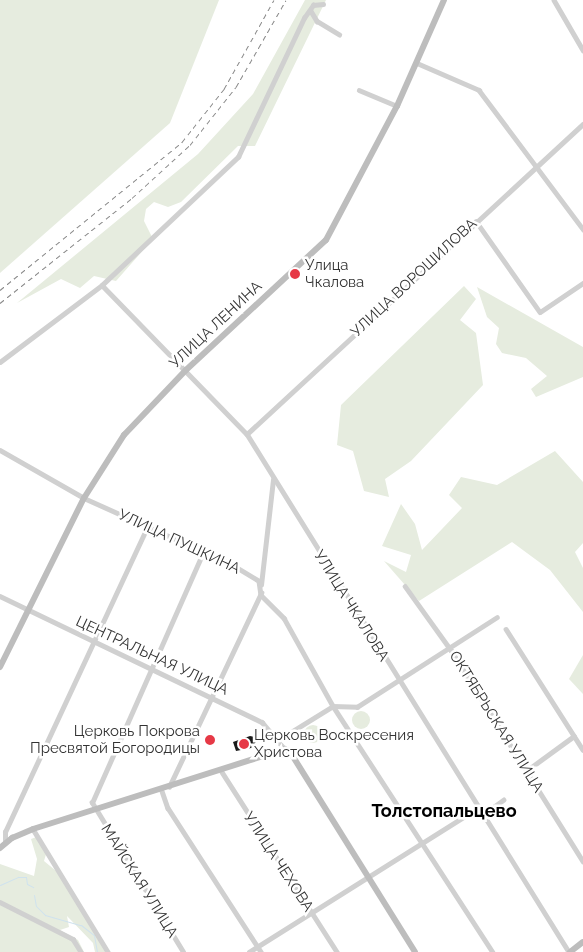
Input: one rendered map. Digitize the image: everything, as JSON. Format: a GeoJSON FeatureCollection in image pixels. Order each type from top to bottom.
{"type":"FeatureCollection","features":[{"type":"Feature","properties":{"kind":"street","name":"УЛИЦА ЛЕНИНА"},"geometry":{"type":"LineString","coordinates":[[0,667],[84,498],[134,422],[186,370],[324,243],[397,106],[444,0]]}},
{"type":"Feature","properties":{"kind":"street"},"geometry":{"type":"LineString","coordinates":[[554,0],[583,50]]}},
{"type":"Feature","properties":{"kind":"street"},"geometry":{"type":"LineString","coordinates":[[0,362],[102,285],[238,157],[267,94],[313,5],[323,4]]}},
{"type":"Feature","properties":{"kind":"street"},"geometry":{"type":"LineString","coordinates":[[310,11],[317,21],[339,34]]}},
{"type":"Feature","properties":{"kind":"street"},"geometry":{"type":"LineString","coordinates":[[417,63],[479,90],[537,163],[583,229]]}},
{"type":"Feature","properties":{"kind":"street"},"geometry":{"type":"LineString","coordinates":[[359,90],[397,106]]}},
{"type":"Feature","properties":{"kind":"street","name":"УЛИЦА ВОРОШИЛОВА"},"geometry":{"type":"LineString","coordinates":[[247,434],[537,163],[583,124]]}},
{"type":"Feature","properties":{"kind":"street"},"geometry":{"type":"LineString","coordinates":[[476,222],[540,312],[583,282]]}},
{"type":"Feature","properties":{"kind":"street","name":"УЛИЦА ЧКАЛОВА"},"geometry":{"type":"LineString","coordinates":[[102,285],[247,434],[273,480],[399,683],[569,952]]}},
{"type":"Feature","properties":{"kind":"street","name":"УЛИЦА ПУШКИНА"},"geometry":{"type":"LineString","coordinates":[[0,450],[84,498],[146,529],[204,553],[255,578],[261,595],[284,618],[333,706],[424,841],[493,952]]}},
{"type":"Feature","properties":{"kind":"street"},"geometry":{"type":"LineString","coordinates":[[169,788],[211,696],[261,595],[273,480]]}},
{"type":"Feature","properties":{"kind":"street"},"geometry":{"type":"LineString","coordinates":[[5,842],[5,832],[146,529]]}},
{"type":"Feature","properties":{"kind":"street"},"geometry":{"type":"LineString","coordinates":[[94,811],[92,803],[204,553]]}},
{"type":"Feature","properties":{"kind":"street","name":"ОКТЯБРЬСКАЯ УЛИЦА"},"geometry":{"type":"LineString","coordinates":[[405,586],[451,650],[583,862]]}},
{"type":"Feature","properties":{"kind":"street","name":"ЦЕНТРАЛЬНАЯ УЛИЦА"},"geometry":{"type":"LineString","coordinates":[[0,596],[150,671],[211,696],[262,722],[275,742],[292,755],[415,952]]}},
{"type":"Feature","properties":{"kind":"street"},"geometry":{"type":"LineString","coordinates":[[275,742],[333,706],[357,708],[451,650],[497,617]]}},
{"type":"Feature","properties":{"kind":"street"},"geometry":{"type":"LineString","coordinates":[[506,630],[583,750]]}},
{"type":"Feature","properties":{"kind":"street"},"geometry":{"type":"LineString","coordinates":[[526,771],[574,736]]}},
{"type":"Feature","properties":{"kind":"street"},"geometry":{"type":"LineString","coordinates":[[0,848],[5,842],[33,829],[222,772],[285,749]]}},
{"type":"Feature","properties":{"kind":"street","name":"УЛИЦА ЧЕХОВА"},"geometry":{"type":"LineString","coordinates":[[222,772],[337,952]]}},
{"type":"Feature","properties":{"kind":"street"},"geometry":{"type":"LineString","coordinates":[[162,791],[168,808],[259,950]]}},
{"type":"Feature","properties":{"kind":"street"},"geometry":{"type":"LineString","coordinates":[[249,952],[259,950],[367,875],[478,808],[492,808],[503,800]]}},
{"type":"Feature","properties":{"kind":"street","name":"МАЙСКАЯ УЛИЦА"},"geometry":{"type":"LineString","coordinates":[[94,811],[183,952]]}},
{"type":"Feature","properties":{"kind":"street"},"geometry":{"type":"LineString","coordinates":[[33,829],[108,952]]}},
{"type":"Feature","properties":{"kind":"street"},"geometry":{"type":"LineString","coordinates":[[0,902],[73,939],[81,952]]}},
{"type":"Feature","properties":{"kind":"street"},"geometry":{"type":"LineString","coordinates":[[569,952],[583,942]]}},
{"type":"Feature","properties":{"kind":"shaded area"},"geometry":{"type":"Polygon","coordinates":[[[0,0],[219,0],[170,123],[0,273],[0,0]]]}},
{"type":"Feature","properties":{"kind":"shaded area"},"geometry":{"type":"Polygon","coordinates":[[[305,0],[326,0],[255,146],[238,146],[181,202],[168,207],[154,202],[146,209],[144,221],[153,239],[116,281],[94,276],[80,288],[61,279],[17,303],[198,154],[253,94],[305,0]]]}},
{"type":"Feature","properties":{"kind":"shaded area"},"geometry":{"type":"Polygon","coordinates":[[[464,286],[476,299],[460,320],[476,333],[483,385],[411,461],[385,479],[389,497],[364,491],[353,451],[337,445],[341,405],[464,286]]]}},
{"type":"Feature","properties":{"kind":"shaded area"},"geometry":{"type":"Polygon","coordinates":[[[477,287],[583,347],[583,377],[536,397],[531,389],[547,376],[526,358],[502,353],[496,344],[499,328],[487,317],[477,287]]]}},
{"type":"Feature","properties":{"kind":"shaded area"},"geometry":{"type":"Polygon","coordinates":[[[555,451],[583,482],[583,543],[575,552],[583,568],[583,612],[550,570],[512,542],[419,601],[384,561],[406,572],[411,555],[382,546],[401,504],[415,524],[422,550],[462,508],[449,495],[461,477],[497,485],[555,451]]]}},
{"type":"Feature","properties":{"kind":"shaded area"},"geometry":{"type":"Polygon","coordinates":[[[583,655],[583,694],[569,679],[583,655]]]}},
{"type":"Feature","properties":{"kind":"shaded area"},"geometry":{"type":"Polygon","coordinates":[[[361,711],[367,714],[370,720],[367,726],[361,729],[355,726],[352,720],[355,714],[361,711]]]}},
{"type":"Feature","properties":{"kind":"shaded area"},"geometry":{"type":"Polygon","coordinates":[[[313,725],[319,728],[322,734],[319,740],[313,743],[307,740],[304,734],[307,728],[313,725]]]}},
{"type":"Feature","properties":{"kind":"shaded area"},"geometry":{"type":"Polygon","coordinates":[[[39,836],[47,851],[44,861],[61,875],[107,952],[95,952],[93,943],[67,916],[69,927],[60,930],[78,940],[84,952],[0,952],[0,864],[34,876],[37,859],[31,839],[39,836]]]}},
{"type":"Feature","properties":{"kind":"building"},"geometry":{"type":"Polygon","coordinates":[[[250,736],[259,738],[251,748],[236,751],[233,742],[250,736]]]}},
{"type":"Feature","properties":{"kind":"waterway"},"geometry":{"type":"LineString","coordinates":[[0,885],[18,877],[26,877],[27,884],[33,887]]}},
{"type":"Feature","properties":{"kind":"waterway"},"geometry":{"type":"LineString","coordinates":[[34,895],[36,906],[45,915],[81,925],[94,935],[97,952]]}},
{"type":"Feature","properties":{"kind":"railway"},"geometry":{"type":"LineString","coordinates":[[0,290],[182,142],[224,89],[274,0]]}},
{"type":"Feature","properties":{"kind":"railway"},"geometry":{"type":"LineString","coordinates":[[0,303],[132,198],[190,145],[236,87],[286,0]]}},
{"type":"Feature","properties":{"kind":"place","name":"Улица Чкалова"},"geometry":{"type":"Point","coordinates":[295,274]}},
{"type":"Feature","properties":{"kind":"place","name":"Церковь Покрова Пресвятой Богородицы"},"geometry":{"type":"Point","coordinates":[210,740]}},
{"type":"Feature","properties":{"kind":"place","name":"Церковь Воскресения Христова"},"geometry":{"type":"Point","coordinates":[244,744]}},
{"type":"Feature","properties":{"kind":"district","name":"Толстопальцево"},"geometry":{"type":"Point","coordinates":[444,811]}}]}
